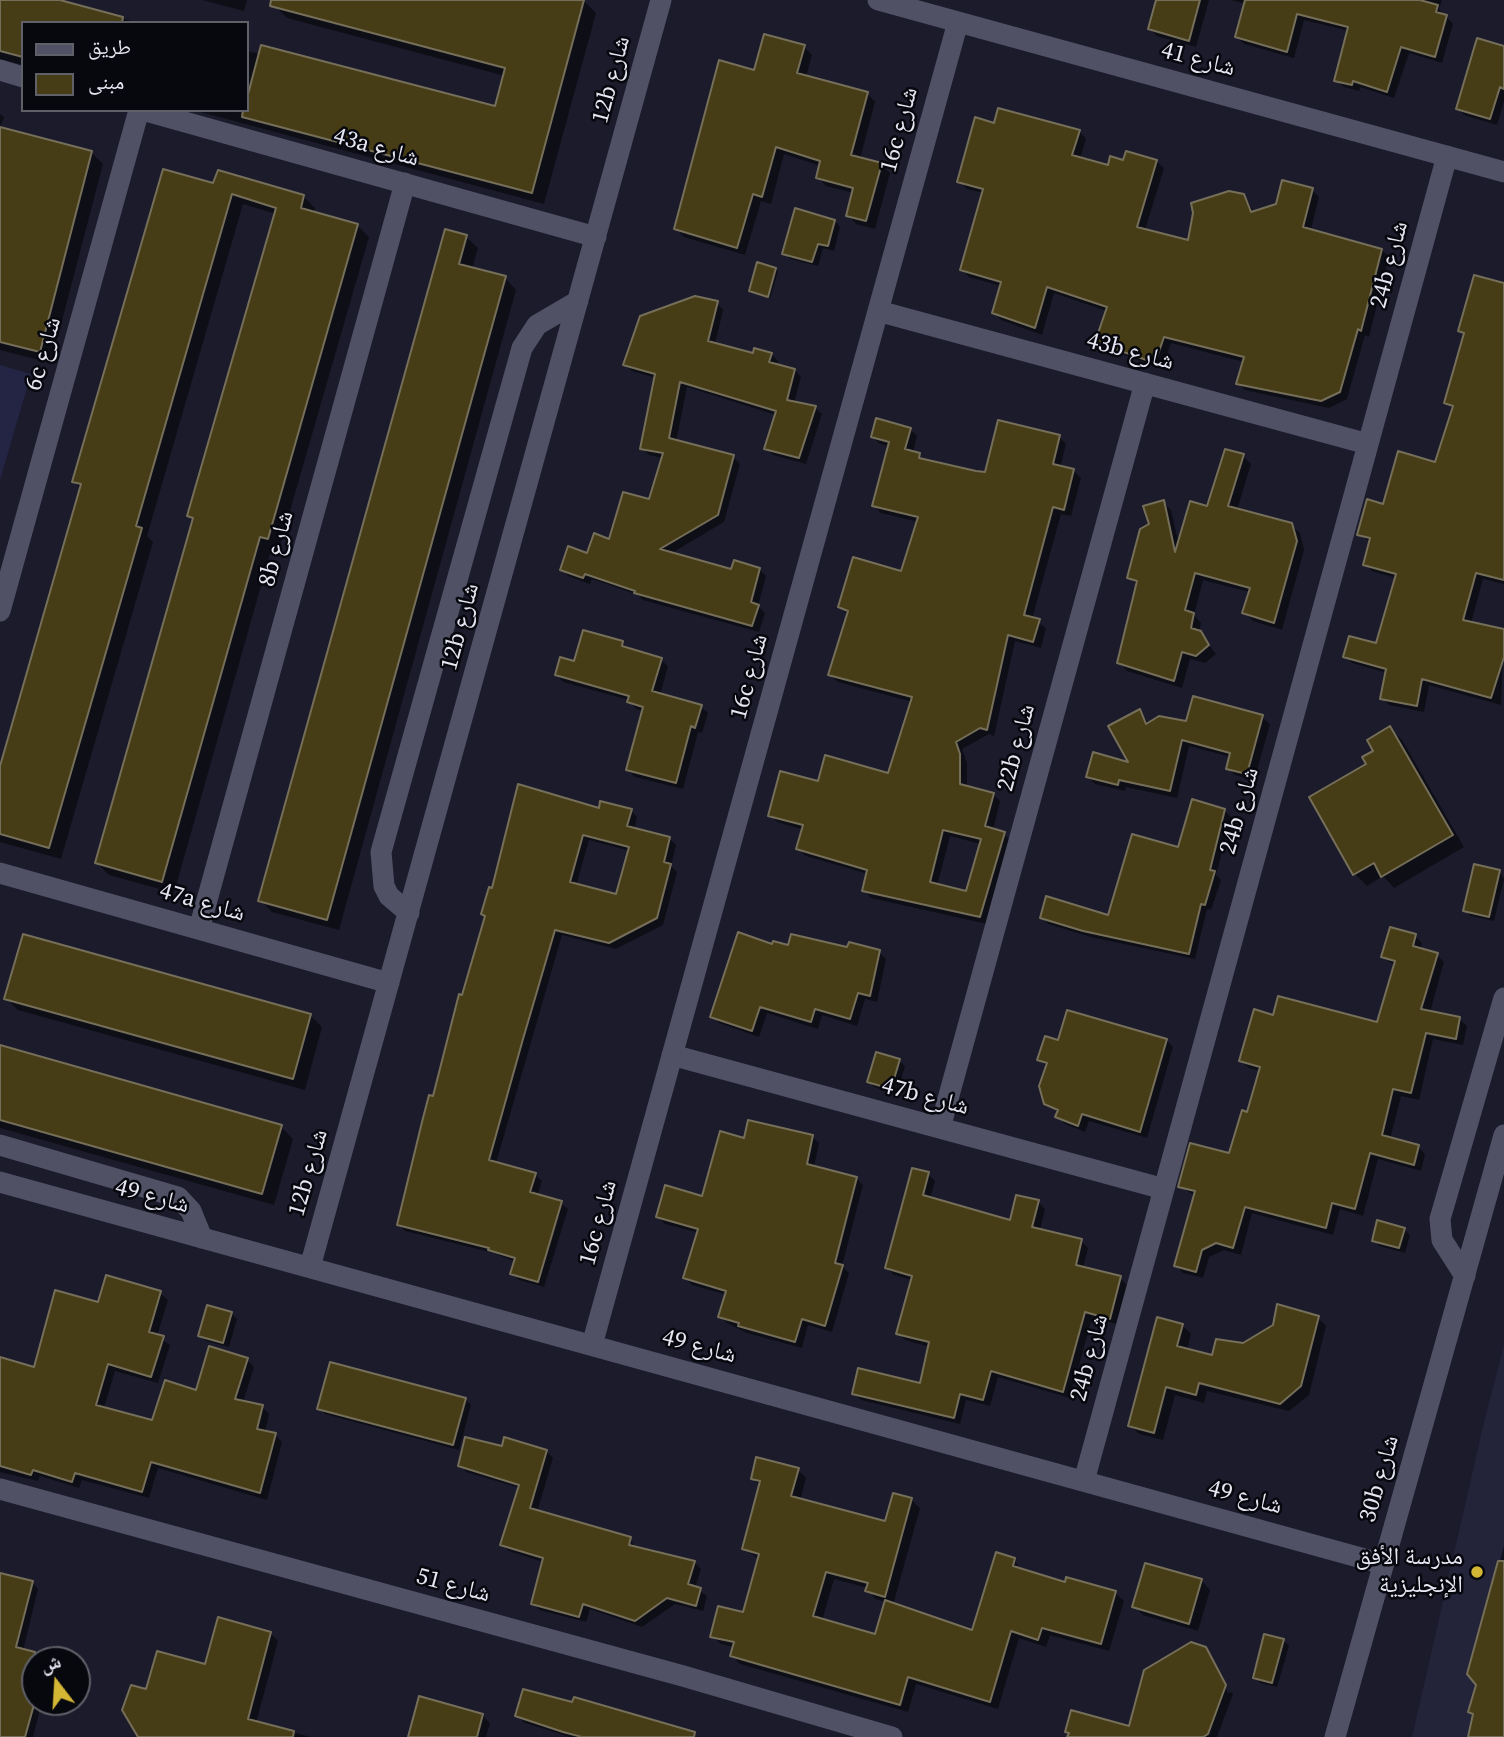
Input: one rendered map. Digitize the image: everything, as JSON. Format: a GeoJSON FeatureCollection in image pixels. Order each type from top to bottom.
{"type":"FeatureCollection","features":[{"type":"Feature","properties":{"kind":"street","name":"12b شارع"},"geometry":{"type":"LineString","coordinates":[[310,1267],[662,0]]}},
{"type":"Feature","properties":{"kind":"street","name":"شارع 41"},"geometry":{"type":"LineString","coordinates":[[878,0],[1504,172]]}},
{"type":"Feature","properties":{"kind":"street","name":"16c شارع"},"geometry":{"type":"LineString","coordinates":[[592,1345],[958,22]]}},
{"type":"Feature","properties":{"kind":"street"},"geometry":{"type":"LineString","coordinates":[[0,71],[21,76]]}},
{"type":"Feature","properties":{"kind":"street","name":"6c شارع"},"geometry":{"type":"LineString","coordinates":[[0,611],[140,112]]}},
{"type":"Feature","properties":{"kind":"street","name":"43a شارع"},"geometry":{"type":"LineString","coordinates":[[148,112],[596,237]]}},
{"type":"Feature","properties":{"kind":"street","name":"24b شارع"},"geometry":{"type":"LineString","coordinates":[[1084,1481],[1447,156]]}},
{"type":"Feature","properties":{"kind":"street","name":"8b شارع"},"geometry":{"type":"LineString","coordinates":[[199,929],[405,183]]}},
{"type":"Feature","properties":{"kind":"street"},"geometry":{"type":"LineString","coordinates":[[409,913],[389,896],[384,886],[381,852],[522,348],[537,325],[578,301]]}},
{"type":"Feature","properties":{"kind":"street","name":"43b شارع"},"geometry":{"type":"LineString","coordinates":[[878,311],[1368,443]]}},
{"type":"Feature","properties":{"kind":"street","name":"22b شارع"},"geometry":{"type":"LineString","coordinates":[[940,1128],[1145,383]]}},
{"type":"Feature","properties":{"kind":"street","name":"47a شارع"},"geometry":{"type":"LineString","coordinates":[[0,873],[389,983]]}},
{"type":"Feature","properties":{"kind":"street"},"geometry":{"type":"LineString","coordinates":[[1465,1276],[1442,1241],[1440,1219],[1504,999]]}},
{"type":"Feature","properties":{"kind":"street","name":"47b شارع"},"geometry":{"type":"LineString","coordinates":[[672,1055],[1164,1189]]}},
{"type":"Feature","properties":{"kind":"street","name":"30b شارع"},"geometry":{"type":"LineString","coordinates":[[1335,1737],[1504,1135]]}},
{"type":"Feature","properties":{"kind":"street"},"geometry":{"type":"LineString","coordinates":[[0,1145],[178,1197],[191,1212],[202,1238]]}},
{"type":"Feature","properties":{"kind":"street","name":"شارع 49"},"geometry":{"type":"LineString","coordinates":[[0,1182],[1383,1564]]}},
{"type":"Feature","properties":{"kind":"street","name":"شارع 51"},"geometry":{"type":"LineString","coordinates":[[0,1489],[892,1737]]}},
{"type":"Feature","properties":{"kind":"shaded area"},"geometry":{"type":"Polygon","coordinates":[[[0,365],[31,374],[0,480],[0,365]]]}},
{"type":"Feature","properties":{"kind":"shaded area","name":"مدرسة الأفق الإنجليزية"},"geometry":{"type":"Polygon","coordinates":[[[1504,1345],[1504,1737],[1412,1737],[1484,1422],[1504,1345]]]}},
{"type":"Feature","properties":{"kind":"building"},"geometry":{"type":"Polygon","coordinates":[[[0,0],[60,0],[123,17],[122,21],[21,21],[21,56],[0,51],[0,0]]]}},
{"type":"Feature","properties":{"kind":"building"},"geometry":{"type":"Polygon","coordinates":[[[271,0],[584,0],[532,193],[242,117],[243,112],[248,112],[248,94],[261,45],[495,106],[505,68],[270,6],[271,0]]]}},
{"type":"Feature","properties":{"kind":"building"},"geometry":{"type":"Polygon","coordinates":[[[1156,0],[1200,0],[1189,41],[1148,29],[1156,0]]]}},
{"type":"Feature","properties":{"kind":"building"},"geometry":{"type":"Polygon","coordinates":[[[1245,0],[1420,0],[1438,5],[1436,12],[1447,15],[1435,57],[1401,47],[1387,92],[1353,81],[1352,85],[1334,81],[1348,27],[1297,14],[1287,52],[1235,37],[1245,0]]]}},
{"type":"Feature","properties":{"kind":"building"},"geometry":{"type":"Polygon","coordinates":[[[764,34],[805,45],[797,73],[868,92],[851,155],[882,163],[866,221],[846,216],[853,188],[816,178],[820,161],[776,147],[762,197],[753,194],[737,248],[674,229],[719,60],[754,70],[764,34]]]}},
{"type":"Feature","properties":{"kind":"building"},"geometry":{"type":"Polygon","coordinates":[[[1477,38],[1504,46],[1504,89],[1500,87],[1490,119],[1456,109],[1477,38]]]}},
{"type":"Feature","properties":{"kind":"building"},"geometry":{"type":"Polygon","coordinates":[[[998,108],[1080,130],[1072,155],[1108,165],[1110,156],[1123,160],[1126,151],[1157,160],[1137,227],[1188,240],[1193,213],[1191,203],[1229,191],[1244,194],[1251,212],[1276,204],[1282,180],[1313,188],[1303,227],[1382,249],[1361,331],[1358,329],[1340,392],[1321,401],[1236,384],[1244,357],[1164,337],[1155,363],[1095,342],[1107,307],[1047,287],[1035,328],[992,313],[1001,282],[960,270],[983,189],[957,182],[975,117],[994,123],[998,108]]]}},
{"type":"Feature","properties":{"kind":"building"},"geometry":{"type":"Polygon","coordinates":[[[0,127],[92,151],[40,352],[0,342],[0,127]]]}},
{"type":"Feature","properties":{"kind":"building"},"geometry":{"type":"Polygon","coordinates":[[[163,169],[213,183],[218,170],[304,195],[301,208],[358,224],[268,539],[260,537],[162,882],[95,863],[193,518],[187,516],[276,208],[232,194],[136,526],[142,528],[49,848],[0,834],[0,766],[81,484],[72,482],[163,169]]]}},
{"type":"Feature","properties":{"kind":"building"},"geometry":{"type":"Polygon","coordinates":[[[795,208],[835,220],[828,246],[818,244],[812,262],[782,254],[795,208]]]}},
{"type":"Feature","properties":{"kind":"building"},"geometry":{"type":"Polygon","coordinates":[[[445,229],[467,235],[459,264],[506,276],[327,920],[258,901],[445,229]]]}},
{"type":"Feature","properties":{"kind":"building"},"geometry":{"type":"Polygon","coordinates":[[[757,262],[776,268],[768,297],[749,291],[757,262]]]}},
{"type":"Feature","properties":{"kind":"building"},"geometry":{"type":"Polygon","coordinates":[[[1474,275],[1504,283],[1504,580],[1476,573],[1463,620],[1504,629],[1504,657],[1491,698],[1422,679],[1417,706],[1380,699],[1386,669],[1343,657],[1349,636],[1376,643],[1396,574],[1363,565],[1370,538],[1357,535],[1367,499],[1383,504],[1398,451],[1435,462],[1453,406],[1444,403],[1464,333],[1458,331],[1474,275]]]}},
{"type":"Feature","properties":{"kind":"building"},"geometry":{"type":"Polygon","coordinates":[[[695,296],[718,301],[708,341],[753,353],[754,348],[772,353],[769,362],[795,369],[787,400],[816,406],[799,458],[764,449],[776,411],[680,382],[669,438],[734,455],[718,515],[660,549],[731,569],[734,560],[760,568],[751,602],[759,605],[752,626],[634,593],[635,591],[585,574],[583,578],[560,570],[568,546],[587,553],[594,533],[609,539],[623,492],[649,499],[663,453],[640,449],[655,374],[623,365],[640,316],[695,296]]]}},
{"type":"Feature","properties":{"kind":"building"},"geometry":{"type":"Polygon","coordinates":[[[876,418],[911,428],[905,449],[920,453],[919,458],[985,472],[998,420],[1060,435],[1053,464],[1074,469],[1064,510],[1053,507],[1024,615],[1040,619],[1033,642],[1008,635],[987,730],[980,728],[956,742],[960,754],[960,784],[994,793],[985,826],[1005,832],[980,917],[862,891],[867,870],[796,849],[803,825],[768,816],[780,771],[818,781],[825,755],[888,773],[912,697],[828,675],[848,611],[838,607],[853,557],[901,571],[918,517],[872,506],[889,442],[871,437],[876,418]],[[943,830],[930,882],[966,891],[981,839],[943,830]]]}},
{"type":"Feature","properties":{"kind":"building"},"geometry":{"type":"Polygon","coordinates":[[[1225,449],[1244,454],[1228,506],[1292,523],[1297,541],[1274,623],[1242,613],[1250,588],[1195,573],[1185,610],[1194,613],[1191,628],[1201,631],[1209,645],[1196,656],[1182,652],[1174,681],[1117,663],[1137,581],[1127,578],[1140,529],[1149,524],[1143,506],[1164,500],[1175,552],[1190,501],[1207,506],[1225,449]]]}},
{"type":"Feature","properties":{"kind":"building"},"geometry":{"type":"Polygon","coordinates":[[[583,630],[623,641],[622,646],[662,658],[652,691],[702,705],[695,728],[691,726],[676,783],[626,770],[643,707],[627,702],[629,696],[555,675],[560,657],[574,661],[583,630]]]}},
{"type":"Feature","properties":{"kind":"building"},"geometry":{"type":"Polygon","coordinates":[[[1193,696],[1263,715],[1247,774],[1226,769],[1230,753],[1182,740],[1170,791],[1119,780],[1118,785],[1086,777],[1093,752],[1128,762],[1108,726],[1140,709],[1146,724],[1159,716],[1186,721],[1193,696]]]}},
{"type":"Feature","properties":{"kind":"building"},"geometry":{"type":"Polygon","coordinates":[[[1390,726],[1453,835],[1381,877],[1374,863],[1353,875],[1309,797],[1366,764],[1362,757],[1373,751],[1367,740],[1390,726]]]}},
{"type":"Feature","properties":{"kind":"building"},"geometry":{"type":"Polygon","coordinates":[[[518,784],[599,808],[600,801],[632,809],[627,826],[670,837],[664,862],[671,864],[657,918],[609,943],[555,930],[489,1160],[536,1173],[530,1192],[562,1201],[538,1282],[510,1274],[515,1258],[488,1250],[489,1248],[397,1225],[429,1095],[433,1096],[459,994],[462,995],[485,916],[481,914],[489,887],[492,888],[518,784]],[[583,835],[570,882],[616,894],[629,847],[583,835]]]}},
{"type":"Feature","properties":{"kind":"building"},"geometry":{"type":"Polygon","coordinates":[[[1192,799],[1225,809],[1210,870],[1215,871],[1205,905],[1201,904],[1189,954],[1083,931],[1040,918],[1046,896],[1108,915],[1132,834],[1178,847],[1192,799]]]}},
{"type":"Feature","properties":{"kind":"building"},"geometry":{"type":"Polygon","coordinates":[[[1474,864],[1500,870],[1489,917],[1463,911],[1474,864]]]}},
{"type":"Feature","properties":{"kind":"building"},"geometry":{"type":"Polygon","coordinates":[[[1390,927],[1416,934],[1413,946],[1438,953],[1421,1009],[1460,1017],[1456,1039],[1426,1033],[1411,1093],[1393,1089],[1382,1135],[1419,1145],[1414,1165],[1370,1153],[1355,1209],[1332,1203],[1326,1228],[1245,1207],[1233,1248],[1216,1243],[1202,1250],[1196,1272],[1174,1266],[1195,1191],[1178,1187],[1190,1143],[1229,1153],[1242,1110],[1247,1112],[1260,1067],[1239,1061],[1254,1009],[1273,1015],[1278,996],[1377,1022],[1395,961],[1381,957],[1390,927]]]}},
{"type":"Feature","properties":{"kind":"building"},"geometry":{"type":"Polygon","coordinates":[[[738,932],[772,944],[773,941],[788,945],[791,934],[847,947],[849,942],[880,950],[870,996],[858,993],[850,1019],[815,1009],[811,1022],[760,1007],[752,1031],[710,1017],[738,932]]]}},
{"type":"Feature","properties":{"kind":"building"},"geometry":{"type":"Polygon","coordinates":[[[23,934],[311,1014],[293,1079],[4,999],[23,934]]]}},
{"type":"Feature","properties":{"kind":"building"},"geometry":{"type":"Polygon","coordinates":[[[1067,1010],[1167,1039],[1140,1132],[1082,1114],[1078,1126],[1055,1117],[1058,1110],[1044,1104],[1039,1086],[1047,1063],[1037,1060],[1045,1036],[1058,1040],[1067,1010]]]}},
{"type":"Feature","properties":{"kind":"building"},"geometry":{"type":"Polygon","coordinates":[[[0,1045],[282,1125],[262,1194],[0,1120],[0,1045]]]}},
{"type":"Feature","properties":{"kind":"building"},"geometry":{"type":"Polygon","coordinates":[[[876,1052],[900,1059],[891,1089],[867,1082],[876,1052]]]}},
{"type":"Feature","properties":{"kind":"building"},"geometry":{"type":"Polygon","coordinates":[[[748,1120],[813,1135],[807,1164],[857,1177],[835,1263],[843,1265],[825,1326],[802,1319],[795,1342],[738,1326],[739,1323],[718,1317],[726,1291],[683,1278],[698,1229],[656,1217],[665,1185],[702,1196],[720,1131],[744,1138],[748,1120]]]}},
{"type":"Feature","properties":{"kind":"building"},"geometry":{"type":"Polygon","coordinates":[[[912,1168],[929,1172],[923,1195],[1010,1220],[1016,1195],[1039,1200],[1032,1227],[1082,1239],[1076,1265],[1121,1276],[1110,1319],[1085,1312],[1063,1392],[991,1371],[983,1400],[960,1394],[954,1418],[852,1394],[858,1368],[920,1383],[929,1342],[896,1334],[912,1276],[885,1268],[912,1168]]]}},
{"type":"Feature","properties":{"kind":"building"},"geometry":{"type":"Polygon","coordinates":[[[1377,1220],[1405,1228],[1399,1248],[1372,1241],[1377,1220]]]}},
{"type":"Feature","properties":{"kind":"building"},"geometry":{"type":"Polygon","coordinates":[[[106,1275],[161,1291],[149,1332],[164,1336],[151,1377],[108,1364],[96,1405],[152,1420],[165,1380],[196,1390],[209,1346],[248,1358],[235,1399],[263,1405],[257,1429],[276,1433],[260,1493],[151,1462],[142,1492],[75,1473],[72,1482],[33,1470],[31,1475],[0,1466],[0,1357],[34,1367],[55,1290],[98,1302],[106,1275]]]}},
{"type":"Feature","properties":{"kind":"building"},"geometry":{"type":"Polygon","coordinates":[[[1277,1304],[1319,1316],[1301,1386],[1280,1404],[1199,1383],[1196,1395],[1166,1387],[1154,1433],[1128,1426],[1157,1317],[1183,1324],[1177,1346],[1212,1355],[1216,1339],[1243,1343],[1273,1325],[1277,1304]]]}},
{"type":"Feature","properties":{"kind":"building"},"geometry":{"type":"Polygon","coordinates":[[[207,1305],[232,1312],[223,1343],[198,1336],[207,1305]]]}},
{"type":"Feature","properties":{"kind":"building"},"geometry":{"type":"Polygon","coordinates":[[[330,1362],[466,1398],[453,1445],[317,1409],[330,1362]]]}},
{"type":"Feature","properties":{"kind":"building"},"geometry":{"type":"Polygon","coordinates":[[[465,1437],[502,1446],[504,1437],[547,1450],[530,1508],[631,1537],[629,1545],[695,1561],[688,1584],[701,1588],[696,1606],[667,1598],[635,1621],[583,1604],[579,1617],[531,1604],[543,1558],[500,1545],[519,1485],[458,1466],[465,1437]]]}},
{"type":"Feature","properties":{"kind":"building"},"geometry":{"type":"Polygon","coordinates":[[[756,1457],[799,1468],[791,1496],[885,1521],[893,1493],[912,1498],[885,1597],[865,1591],[868,1583],[826,1572],[813,1616],[875,1634],[885,1600],[972,1630],[996,1552],[1015,1558],[1013,1566],[1065,1582],[1066,1577],[1116,1591],[1101,1644],[1042,1628],[1038,1640],[1011,1631],[990,1702],[908,1677],[900,1705],[730,1656],[734,1642],[710,1637],[718,1606],[743,1612],[759,1554],[742,1549],[760,1481],[751,1479],[756,1457]]]}},
{"type":"Feature","properties":{"kind":"building"},"geometry":{"type":"Polygon","coordinates":[[[1498,1561],[1504,1561],[1504,1737],[1468,1737],[1473,1714],[1468,1712],[1476,1685],[1467,1674],[1498,1561]]]}},
{"type":"Feature","properties":{"kind":"building"},"geometry":{"type":"Polygon","coordinates":[[[1145,1563],[1202,1579],[1189,1624],[1132,1607],[1145,1563]]]}},
{"type":"Feature","properties":{"kind":"building"},"geometry":{"type":"Polygon","coordinates":[[[0,1573],[33,1581],[16,1647],[21,1648],[21,1716],[31,1716],[25,1737],[0,1737],[0,1573]]]}},
{"type":"Feature","properties":{"kind":"building"},"geometry":{"type":"Polygon","coordinates":[[[218,1617],[271,1632],[248,1719],[294,1731],[293,1737],[138,1737],[122,1710],[131,1685],[146,1689],[157,1651],[205,1664],[218,1617]]]}},
{"type":"Feature","properties":{"kind":"building"},"geometry":{"type":"Polygon","coordinates":[[[1264,1634],[1284,1639],[1272,1683],[1253,1678],[1264,1634]]]}},
{"type":"Feature","properties":{"kind":"building"},"geometry":{"type":"Polygon","coordinates":[[[1191,1642],[1206,1647],[1226,1685],[1208,1734],[1203,1737],[1067,1737],[1069,1733],[1065,1732],[1071,1710],[1129,1726],[1144,1670],[1191,1642]]]}},
{"type":"Feature","properties":{"kind":"building"},"geometry":{"type":"Polygon","coordinates":[[[523,1689],[572,1702],[574,1697],[695,1732],[694,1737],[582,1737],[563,1732],[515,1716],[523,1689]]]}},
{"type":"Feature","properties":{"kind":"building"},"geometry":{"type":"Polygon","coordinates":[[[419,1696],[483,1714],[477,1737],[408,1737],[419,1696]]]}},
{"type":"Feature","properties":{"kind":"place","name":"مدرسة الأفق الإنجليزية"},"geometry":{"type":"Point","coordinates":[1477,1572]}}]}
